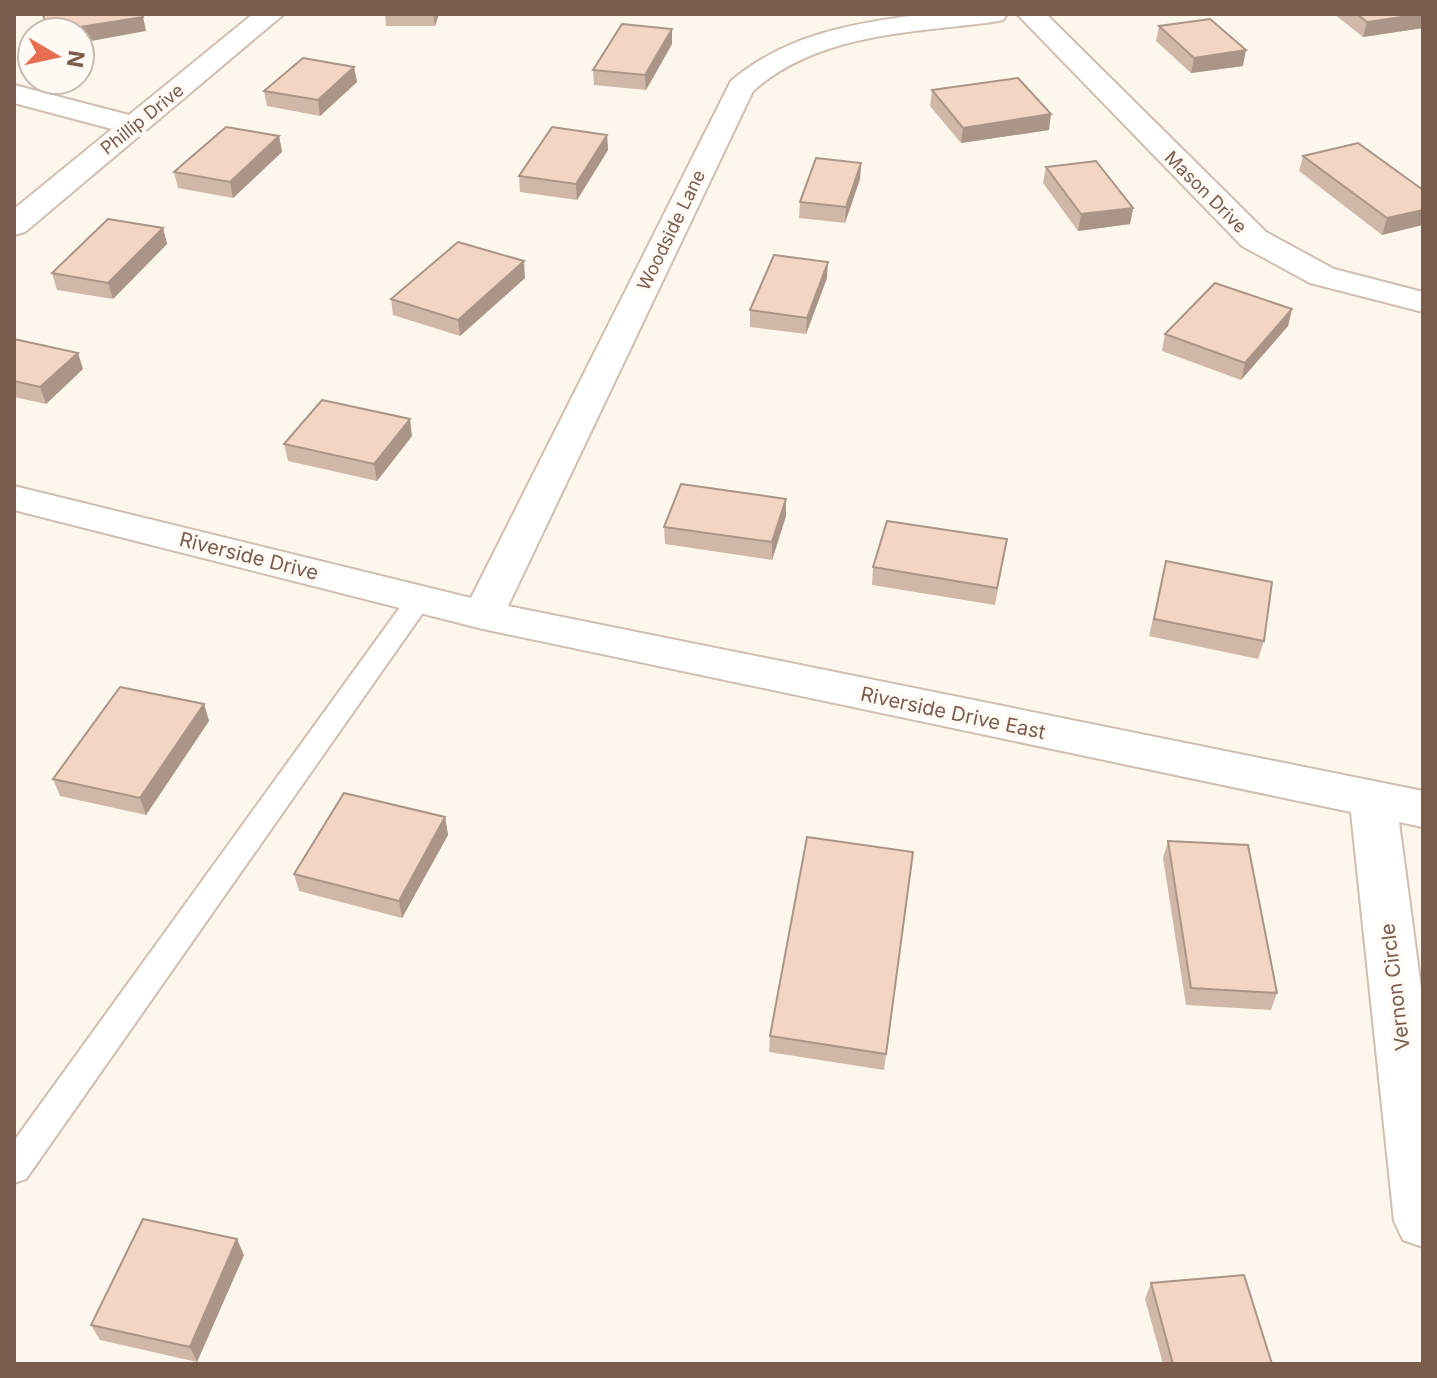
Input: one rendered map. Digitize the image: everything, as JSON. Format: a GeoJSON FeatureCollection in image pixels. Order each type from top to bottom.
{"type":"FeatureCollection","features":[{"type":"Feature","properties":{"kind":"street","name":"Phillip Drive"},"geometry":{"type":"LineString","coordinates":[[14,225],[270,14]]}},
{"type":"Feature","properties":{"kind":"street","name":"Woodside Lane"},"geometry":{"type":"LineString","coordinates":[[483,615],[741,87],[755,71],[802,46],[832,38],[993,14]]}},
{"type":"Feature","properties":{"kind":"street","name":"Mason Drive"},"geometry":{"type":"LineString","coordinates":[[1031,14],[1254,239],[1322,276],[1366,290],[1423,302]]}},
{"type":"Feature","properties":{"kind":"street"},"geometry":{"type":"LineString","coordinates":[[14,94],[134,126]]}},
{"type":"Feature","properties":{"kind":"street","name":"Riverside Drive"},"geometry":{"type":"LineString","coordinates":[[14,498],[483,615]]}},
{"type":"Feature","properties":{"kind":"street","name":"Riverside Drive East"},"geometry":{"type":"LineString","coordinates":[[483,615],[1423,809]]}},
{"type":"Feature","properties":{"kind":"street","name":"Vernon Circle"},"geometry":{"type":"LineString","coordinates":[[1373,800],[1423,1221]]}},
{"type":"Feature","properties":{"kind":"lane"},"geometry":{"type":"LineString","coordinates":[[14,1168],[420,598]]}},
{"type":"Feature","properties":{"kind":"building"},"geometry":{"type":"Polygon","coordinates":[[[141,14],[143,17],[96,24],[96,16],[43,15],[141,14]]]}},
{"type":"Feature","properties":{"kind":"building"},"geometry":{"type":"Polygon","coordinates":[[[1357,14],[1423,14],[1367,22],[1357,14]]]}},
{"type":"Feature","properties":{"kind":"building"},"geometry":{"type":"Polygon","coordinates":[[[1210,19],[1246,50],[1194,58],[1159,26],[1210,19]]]}},
{"type":"Feature","properties":{"kind":"building"},"geometry":{"type":"Polygon","coordinates":[[[622,24],[672,29],[645,75],[593,70],[622,24]]]}},
{"type":"Feature","properties":{"kind":"building"},"geometry":{"type":"Polygon","coordinates":[[[303,58],[354,67],[318,100],[264,91],[303,58]]]}},
{"type":"Feature","properties":{"kind":"building"},"geometry":{"type":"Polygon","coordinates":[[[1018,78],[1051,114],[963,128],[932,90],[1018,78]]]}},
{"type":"Feature","properties":{"kind":"building"},"geometry":{"type":"Polygon","coordinates":[[[226,127],[279,136],[230,182],[174,172],[226,127]]]}},
{"type":"Feature","properties":{"kind":"building"},"geometry":{"type":"Polygon","coordinates":[[[552,127],[607,135],[576,184],[519,176],[552,127]]]}},
{"type":"Feature","properties":{"kind":"building"},"geometry":{"type":"Polygon","coordinates":[[[1358,143],[1423,190],[1423,210],[1387,218],[1303,156],[1358,143]]]}},
{"type":"Feature","properties":{"kind":"building"},"geometry":{"type":"Polygon","coordinates":[[[816,158],[861,163],[846,207],[800,202],[816,158]]]}},
{"type":"Feature","properties":{"kind":"building"},"geometry":{"type":"Polygon","coordinates":[[[1096,161],[1133,208],[1081,214],[1046,167],[1096,161]]]}},
{"type":"Feature","properties":{"kind":"building"},"geometry":{"type":"Polygon","coordinates":[[[108,219],[163,228],[108,283],[52,273],[108,219]]]}},
{"type":"Feature","properties":{"kind":"building"},"geometry":{"type":"Polygon","coordinates":[[[458,242],[524,261],[458,320],[391,299],[458,242]]]}},
{"type":"Feature","properties":{"kind":"building"},"geometry":{"type":"Polygon","coordinates":[[[774,255],[828,262],[807,318],[750,310],[774,255]]]}},
{"type":"Feature","properties":{"kind":"building"},"geometry":{"type":"Polygon","coordinates":[[[1215,283],[1292,309],[1245,363],[1165,334],[1215,283]]]}},
{"type":"Feature","properties":{"kind":"building"},"geometry":{"type":"Polygon","coordinates":[[[14,339],[78,353],[40,387],[14,381],[14,339]]]}},
{"type":"Feature","properties":{"kind":"building"},"geometry":{"type":"Polygon","coordinates":[[[322,400],[410,419],[374,464],[284,444],[322,400]]]}},
{"type":"Feature","properties":{"kind":"building"},"geometry":{"type":"Polygon","coordinates":[[[681,484],[786,499],[772,542],[664,527],[681,484]]]}},
{"type":"Feature","properties":{"kind":"building"},"geometry":{"type":"Polygon","coordinates":[[[887,521],[1007,539],[997,588],[873,567],[887,521]]]}},
{"type":"Feature","properties":{"kind":"building"},"geometry":{"type":"Polygon","coordinates":[[[1166,561],[1272,582],[1264,641],[1154,619],[1166,561]]]}},
{"type":"Feature","properties":{"kind":"building"},"geometry":{"type":"Polygon","coordinates":[[[120,687],[204,704],[140,798],[53,779],[120,687]]]}},
{"type":"Feature","properties":{"kind":"building"},"geometry":{"type":"Polygon","coordinates":[[[344,793],[445,817],[399,901],[294,874],[344,793]]]}},
{"type":"Feature","properties":{"kind":"building"},"geometry":{"type":"Polygon","coordinates":[[[807,837],[913,852],[886,1054],[770,1036],[807,837]]]}},
{"type":"Feature","properties":{"kind":"building"},"geometry":{"type":"Polygon","coordinates":[[[1168,841],[1248,845],[1277,993],[1191,988],[1168,841]]]}},
{"type":"Feature","properties":{"kind":"building"},"geometry":{"type":"Polygon","coordinates":[[[143,1219],[237,1239],[190,1347],[91,1325],[143,1219]]]}},
{"type":"Feature","properties":{"kind":"building"},"geometry":{"type":"Polygon","coordinates":[[[1244,1275],[1272,1364],[1173,1364],[1151,1283],[1244,1275]]]}}]}
